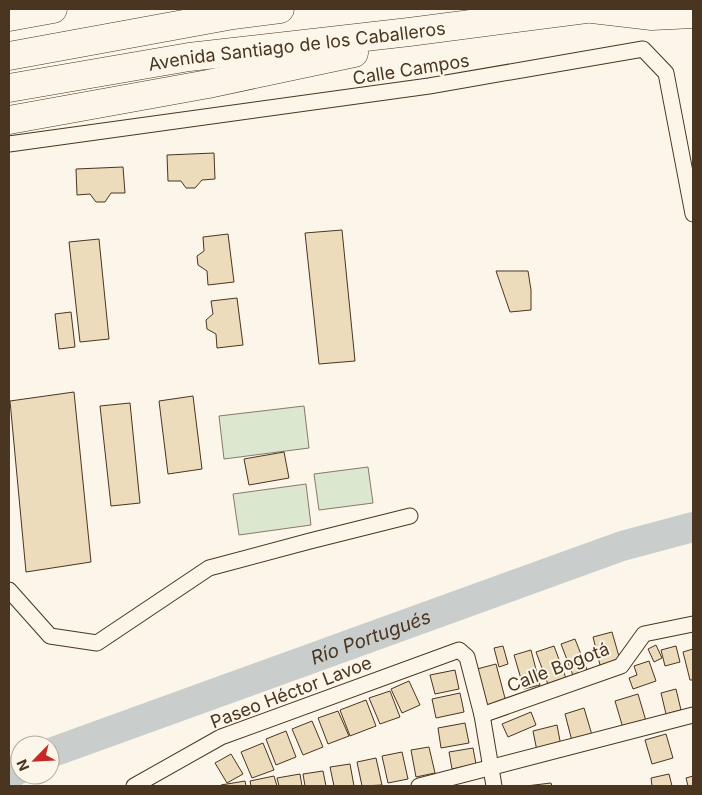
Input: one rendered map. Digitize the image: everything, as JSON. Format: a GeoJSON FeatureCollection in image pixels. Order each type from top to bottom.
{"type":"FeatureCollection","features":[{"type":"Feature","properties":{"kind":"highway"},"geometry":{"type":"LineString","coordinates":[[9,17],[53,9]]}},
{"type":"Feature","properties":{"kind":"highway","name":"Avenida Santiago de los Caballeros"},"geometry":{"type":"LineString","coordinates":[[9,56],[233,15],[280,9]]}},
{"type":"Feature","properties":{"kind":"highway","name":"Avenida Santiago de los Caballeros"},"geometry":{"type":"LineString","coordinates":[[9,88],[190,57],[409,32],[586,9]]}},
{"type":"Feature","properties":{"kind":"highway"},"geometry":{"type":"LineString","coordinates":[[592,9],[652,16],[693,14]]}},
{"type":"Feature","properties":{"kind":"highway"},"geometry":{"type":"LineString","coordinates":[[9,120],[208,84],[348,56],[409,32]]}},
{"type":"Feature","properties":{"kind":"street","name":"Calle Campos"},"geometry":{"type":"LineString","coordinates":[[9,144],[429,86],[643,49],[666,73],[693,214]]}},
{"type":"Feature","properties":{"kind":"street"},"geometry":{"type":"LineString","coordinates":[[9,590],[50,636],[97,643],[209,568],[410,516]]}},
{"type":"Feature","properties":{"kind":"street","name":"Calle Bogotá"},"geometry":{"type":"LineString","coordinates":[[482,715],[621,666],[644,634],[693,624]]}},
{"type":"Feature","properties":{"kind":"street","name":"Paseo Héctor Lavoe"},"geometry":{"type":"LineString","coordinates":[[134,786],[221,737],[458,650],[467,657],[482,715]]}},
{"type":"Feature","properties":{"kind":"street"},"geometry":{"type":"LineString","coordinates":[[482,715],[494,786]]}},
{"type":"Feature","properties":{"kind":"street"},"geometry":{"type":"LineString","coordinates":[[419,786],[693,715]]}},
{"type":"Feature","properties":{"kind":"green space"},"geometry":{"type":"Polygon","coordinates":[[[304,406],[309,448],[224,459],[219,416],[304,406]]]}},
{"type":"Feature","properties":{"kind":"green space"},"geometry":{"type":"Polygon","coordinates":[[[368,467],[373,503],[319,510],[314,474],[368,467]]]}},
{"type":"Feature","properties":{"kind":"green space"},"geometry":{"type":"Polygon","coordinates":[[[306,484],[311,525],[239,535],[233,494],[306,484]]]}},
{"type":"Feature","properties":{"kind":"building"},"geometry":{"type":"Polygon","coordinates":[[[214,153],[215,179],[202,180],[195,188],[186,188],[181,181],[168,181],[167,155],[214,153]]]}},
{"type":"Feature","properties":{"kind":"building"},"geometry":{"type":"Polygon","coordinates":[[[123,167],[125,193],[111,193],[105,202],[96,202],[90,194],[77,195],[76,169],[123,167]]]}},
{"type":"Feature","properties":{"kind":"building"},"geometry":{"type":"Polygon","coordinates":[[[342,230],[355,361],[319,364],[305,233],[342,230]]]}},
{"type":"Feature","properties":{"kind":"building"},"geometry":{"type":"Polygon","coordinates":[[[228,234],[234,282],[208,285],[207,271],[198,265],[197,256],[204,251],[203,237],[228,234]]]}},
{"type":"Feature","properties":{"kind":"building"},"geometry":{"type":"Polygon","coordinates":[[[99,239],[109,339],[80,342],[69,242],[99,239]]]}},
{"type":"Feature","properties":{"kind":"building"},"geometry":{"type":"Polygon","coordinates":[[[496,271],[528,271],[531,290],[531,310],[510,312],[496,271]]]}},
{"type":"Feature","properties":{"kind":"building"},"geometry":{"type":"Polygon","coordinates":[[[237,298],[243,345],[217,348],[216,334],[207,329],[206,320],[213,314],[211,301],[237,298]]]}},
{"type":"Feature","properties":{"kind":"building"},"geometry":{"type":"Polygon","coordinates":[[[71,312],[75,347],[59,349],[55,314],[71,312]]]}},
{"type":"Feature","properties":{"kind":"building"},"geometry":{"type":"Polygon","coordinates":[[[74,392],[91,562],[26,572],[10,401],[74,392]]]}},
{"type":"Feature","properties":{"kind":"building"},"geometry":{"type":"Polygon","coordinates":[[[193,396],[202,469],[168,474],[159,401],[193,396]]]}},
{"type":"Feature","properties":{"kind":"building"},"geometry":{"type":"Polygon","coordinates":[[[130,403],[140,503],[111,506],[100,406],[130,403]]]}},
{"type":"Feature","properties":{"kind":"building"},"geometry":{"type":"Polygon","coordinates":[[[284,452],[289,478],[249,485],[244,459],[284,452]]]}},
{"type":"Feature","properties":{"kind":"building"},"geometry":{"type":"Polygon","coordinates":[[[612,632],[620,660],[600,665],[593,637],[612,632]]]}},
{"type":"Feature","properties":{"kind":"building"},"geometry":{"type":"Polygon","coordinates":[[[575,639],[588,672],[574,678],[561,644],[575,639]]]}},
{"type":"Feature","properties":{"kind":"building"},"geometry":{"type":"Polygon","coordinates":[[[656,645],[662,658],[654,662],[648,649],[656,645]]]}},
{"type":"Feature","properties":{"kind":"building"},"geometry":{"type":"Polygon","coordinates":[[[503,646],[508,664],[499,667],[494,648],[503,646]]]}},
{"type":"Feature","properties":{"kind":"building"},"geometry":{"type":"Polygon","coordinates":[[[554,646],[567,681],[549,687],[536,652],[554,646]]]}},
{"type":"Feature","properties":{"kind":"building"},"geometry":{"type":"Polygon","coordinates":[[[676,646],[680,662],[665,666],[661,650],[676,646]]]}},
{"type":"Feature","properties":{"kind":"building"},"geometry":{"type":"Polygon","coordinates":[[[693,649],[693,680],[690,680],[683,652],[693,649]]]}},
{"type":"Feature","properties":{"kind":"building"},"geometry":{"type":"Polygon","coordinates":[[[531,650],[540,685],[524,689],[514,655],[531,650]]]}},
{"type":"Feature","properties":{"kind":"building"},"geometry":{"type":"Polygon","coordinates":[[[649,661],[656,681],[633,689],[629,678],[637,675],[634,666],[649,661]]]}},
{"type":"Feature","properties":{"kind":"building"},"geometry":{"type":"Polygon","coordinates":[[[496,664],[506,702],[487,707],[477,669],[496,664]]]}},
{"type":"Feature","properties":{"kind":"building"},"geometry":{"type":"Polygon","coordinates":[[[455,670],[459,689],[435,694],[430,675],[455,670]]]}},
{"type":"Feature","properties":{"kind":"building"},"geometry":{"type":"Polygon","coordinates":[[[409,681],[420,705],[402,713],[391,689],[409,681]]]}},
{"type":"Feature","properties":{"kind":"building"},"geometry":{"type":"Polygon","coordinates":[[[676,689],[681,710],[666,714],[661,693],[676,689]]]}},
{"type":"Feature","properties":{"kind":"building"},"geometry":{"type":"Polygon","coordinates":[[[390,691],[400,717],[380,724],[369,698],[390,691]]]}},
{"type":"Feature","properties":{"kind":"building"},"geometry":{"type":"Polygon","coordinates":[[[460,693],[464,712],[436,718],[432,699],[460,693]]]}},
{"type":"Feature","properties":{"kind":"building"},"geometry":{"type":"Polygon","coordinates":[[[638,694],[646,721],[623,728],[615,701],[638,694]]]}},
{"type":"Feature","properties":{"kind":"building"},"geometry":{"type":"Polygon","coordinates":[[[366,700],[376,726],[350,736],[340,710],[366,700]]]}},
{"type":"Feature","properties":{"kind":"building"},"geometry":{"type":"Polygon","coordinates":[[[584,708],[592,735],[572,741],[565,714],[584,708]]]}},
{"type":"Feature","properties":{"kind":"building"},"geometry":{"type":"Polygon","coordinates":[[[338,711],[349,736],[328,744],[318,718],[338,711]]]}},
{"type":"Feature","properties":{"kind":"building"},"geometry":{"type":"Polygon","coordinates":[[[531,712],[536,725],[508,737],[502,724],[531,712]]]}},
{"type":"Feature","properties":{"kind":"building"},"geometry":{"type":"Polygon","coordinates":[[[312,721],[323,747],[303,755],[292,729],[312,721]]]}},
{"type":"Feature","properties":{"kind":"building"},"geometry":{"type":"Polygon","coordinates":[[[465,723],[469,743],[441,748],[438,728],[465,723]]]}},
{"type":"Feature","properties":{"kind":"building"},"geometry":{"type":"Polygon","coordinates":[[[557,725],[561,746],[537,751],[533,731],[557,725]]]}},
{"type":"Feature","properties":{"kind":"building"},"geometry":{"type":"Polygon","coordinates":[[[286,731],[296,757],[276,765],[266,739],[286,731]]]}},
{"type":"Feature","properties":{"kind":"building"},"geometry":{"type":"Polygon","coordinates":[[[666,734],[673,758],[652,764],[645,740],[666,734]]]}},
{"type":"Feature","properties":{"kind":"building"},"geometry":{"type":"Polygon","coordinates":[[[263,743],[274,770],[252,778],[241,752],[263,743]]]}},
{"type":"Feature","properties":{"kind":"building"},"geometry":{"type":"Polygon","coordinates":[[[429,747],[435,773],[416,777],[411,750],[429,747]]]}},
{"type":"Feature","properties":{"kind":"building"},"geometry":{"type":"Polygon","coordinates":[[[473,748],[476,764],[452,769],[449,752],[473,748]]]}},
{"type":"Feature","properties":{"kind":"building"},"geometry":{"type":"Polygon","coordinates":[[[402,752],[408,779],[388,783],[382,756],[402,752]]]}},
{"type":"Feature","properties":{"kind":"building"},"geometry":{"type":"Polygon","coordinates":[[[231,754],[243,774],[227,783],[215,763],[231,754]]]}},
{"type":"Feature","properties":{"kind":"building"},"geometry":{"type":"Polygon","coordinates":[[[376,758],[382,785],[362,786],[357,762],[376,758]]]}},
{"type":"Feature","properties":{"kind":"building"},"geometry":{"type":"Polygon","coordinates":[[[350,764],[354,786],[334,786],[330,767],[350,764]]]}},
{"type":"Feature","properties":{"kind":"building"},"geometry":{"type":"Polygon","coordinates":[[[323,771],[326,786],[305,786],[303,774],[323,771]]]}},
{"type":"Feature","properties":{"kind":"building"},"geometry":{"type":"Polygon","coordinates":[[[300,774],[302,786],[279,786],[277,778],[300,774]]]}},
{"type":"Feature","properties":{"kind":"building"},"geometry":{"type":"Polygon","coordinates":[[[669,774],[672,786],[652,786],[651,778],[669,774]]]}},
{"type":"Feature","properties":{"kind":"building"},"geometry":{"type":"Polygon","coordinates":[[[274,776],[277,786],[251,786],[250,781],[274,776]]]}},
{"type":"Feature","properties":{"kind":"building"},"geometry":{"type":"Polygon","coordinates":[[[693,776],[693,786],[688,786],[686,778],[693,776]]]}},
{"type":"Feature","properties":{"kind":"building"},"geometry":{"type":"Polygon","coordinates":[[[245,781],[246,786],[221,786],[221,785],[245,781]]]}},
{"type":"Feature","properties":{"kind":"building"},"geometry":{"type":"Polygon","coordinates":[[[551,783],[552,786],[526,786],[551,783]]]}},
{"type":"Feature","properties":{"kind":"waterway","name":"Río Portugués"},"geometry":{"type":"LineString","coordinates":[[60,749],[622,546],[693,527]]}}]}
